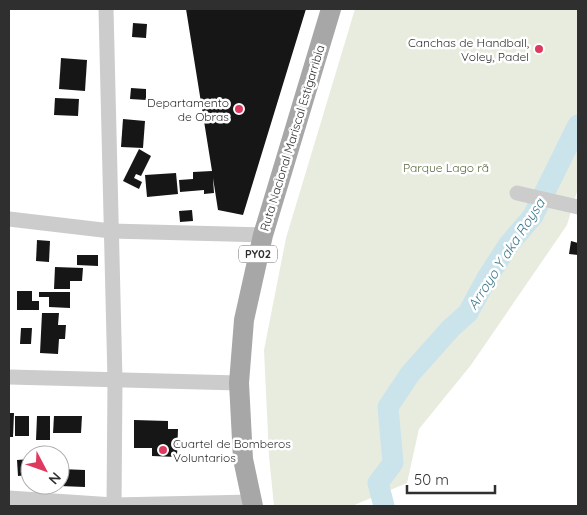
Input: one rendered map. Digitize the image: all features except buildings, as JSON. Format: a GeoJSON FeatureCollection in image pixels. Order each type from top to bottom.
{"type":"FeatureCollection","features":[{"type":"Feature","properties":{"kind":"main road","name":"Ruta Nacional Mariscal Estigarribia"},"geometry":{"type":"LineString","coordinates":[[252,504],[243,459],[239,383],[244,320],[263,235],[331,9]]}},
{"type":"Feature","properties":{"kind":"street"},"geometry":{"type":"LineString","coordinates":[[106,9],[115,380],[114,506]]}},
{"type":"Feature","properties":{"kind":"street"},"geometry":{"type":"LineString","coordinates":[[517,193],[578,207]]}},
{"type":"Feature","properties":{"kind":"street"},"geometry":{"type":"LineString","coordinates":[[9,219],[111,231],[263,235]]}},
{"type":"Feature","properties":{"kind":"street"},"geometry":{"type":"LineString","coordinates":[[9,377],[239,383]]}},
{"type":"Feature","properties":{"kind":"street"},"geometry":{"type":"LineString","coordinates":[[9,498],[114,506],[252,504]]}},
{"type":"Feature","properties":{"kind":"green space","name":"Parque Lago rã"},"geometry":{"type":"Polygon","coordinates":[[[355,9],[578,9],[578,188],[567,225],[471,365],[419,429],[407,483],[352,506],[274,506],[269,456],[264,350],[286,238],[355,9]]]}},
{"type":"Feature","properties":{"kind":"waterway","name":"Arroyo Y aka Roysa"},"geometry":{"type":"LineString","coordinates":[[384,506],[378,483],[393,463],[388,407],[410,374],[451,328],[468,313],[487,278],[509,244],[533,216],[578,125]]}},
{"type":"Feature","properties":{"kind":"place","name":"Canchas de Handball, Voley, Padel"},"geometry":{"type":"Point","coordinates":[539,49]}},
{"type":"Feature","properties":{"kind":"place","name":"Departamento de Obras"},"geometry":{"type":"Point","coordinates":[239,109]}},
{"type":"Feature","properties":{"kind":"place","name":"Cuartel de Bomberos Voluntarios"},"geometry":{"type":"Point","coordinates":[163,450]}}]}
